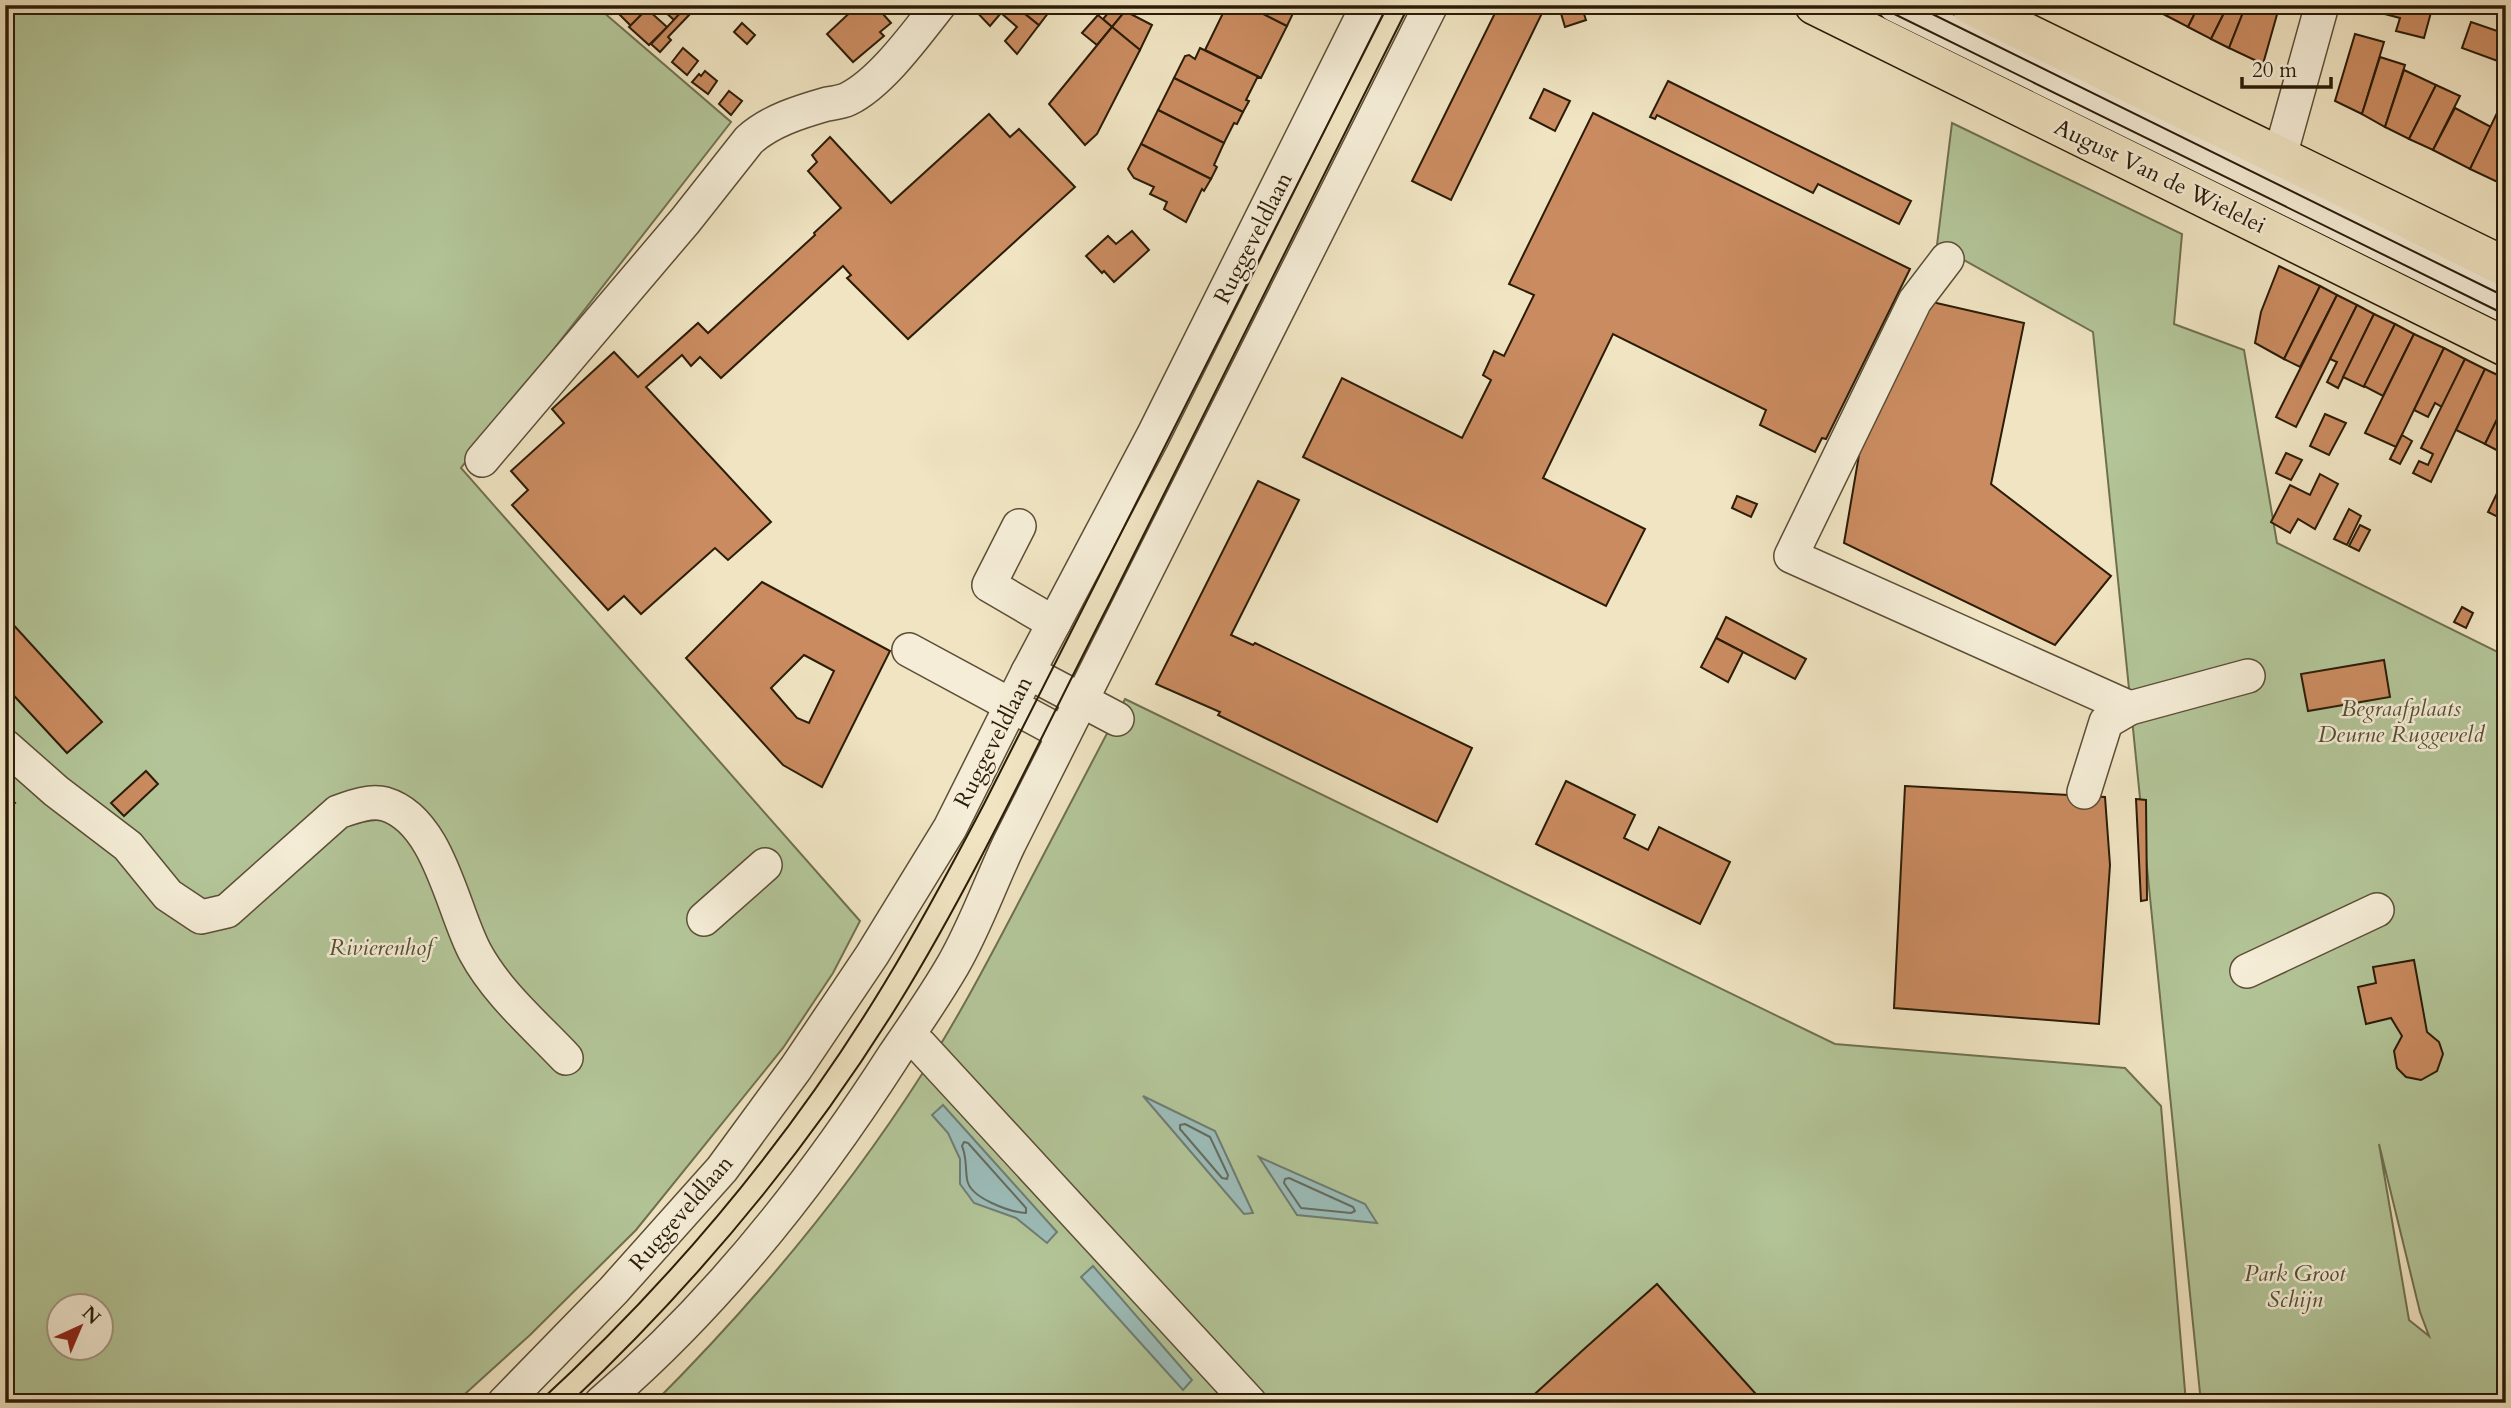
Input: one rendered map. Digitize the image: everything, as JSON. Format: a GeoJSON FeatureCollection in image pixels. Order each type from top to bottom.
{"type":"FeatureCollection","features":[{"type":"Feature","properties":{"kind":"main road","name":"August Van de Wielelei"},"geometry":{"type":"LineString","coordinates":[[1814,5],[2506,347]]}},
{"type":"Feature","properties":{"kind":"main road"},"geometry":{"type":"LineString","coordinates":[[1970,5],[2506,267]]}},
{"type":"Feature","properties":{"kind":"street"},"geometry":{"type":"LineString","coordinates":[[482,460],[685,221],[749,140],[761,129],[775,122],[847,100],[862,90],[876,79],[939,5]]}},
{"type":"Feature","properties":{"kind":"street","name":"Ruggeveldlaan"},"geometry":{"type":"LineString","coordinates":[[504,1403],[613,1291],[736,1152],[872,955],[950,828],[1011,704],[1153,436],[1368,5]]}},
{"type":"Feature","properties":{"kind":"street"},"geometry":{"type":"LineString","coordinates":[[601,1403],[638,1371],[725,1282],[773,1224],[877,1083],[954,962],[1009,844],[1431,5]]}},
{"type":"Feature","properties":{"kind":"street","name":"August Van de Wielelei"},"geometry":{"type":"LineString","coordinates":[[1895,5],[2506,306]]}},
{"type":"Feature","properties":{"kind":"street"},"geometry":{"type":"LineString","coordinates":[[2280,156],[2322,5]]}},
{"type":"Feature","properties":{"kind":"street"},"geometry":{"type":"LineString","coordinates":[[1947,259],[1915,301],[1791,556],[2130,708]]}},
{"type":"Feature","properties":{"kind":"street"},"geometry":{"type":"LineString","coordinates":[[1018,526],[989,585],[1054,623]]}},
{"type":"Feature","properties":{"kind":"street"},"geometry":{"type":"LineString","coordinates":[[909,650],[1064,734]]}},
{"type":"Feature","properties":{"kind":"street"},"geometry":{"type":"LineString","coordinates":[[1028,672],[1117,719]]}},
{"type":"Feature","properties":{"kind":"street"},"geometry":{"type":"LineString","coordinates":[[2084,792],[2106,722],[2130,708],[2248,676]]}},
{"type":"Feature","properties":{"kind":"street"},"geometry":{"type":"LineString","coordinates":[[5,746],[56,792],[128,846],[168,895],[201,916],[227,911],[338,812],[357,804],[384,804],[419,829],[436,856],[475,952],[491,976],[566,1058]]}},
{"type":"Feature","properties":{"kind":"street"},"geometry":{"type":"LineString","coordinates":[[704,919],[765,865]]}},
{"type":"Feature","properties":{"kind":"street"},"geometry":{"type":"LineString","coordinates":[[2247,971],[2377,911]]}},
{"type":"Feature","properties":{"kind":"street"},"geometry":{"type":"LineString","coordinates":[[920,1045],[1250,1403]]}},
{"type":"Feature","properties":{"kind":"green space","name":"Rivierenhof"},"geometry":{"type":"Polygon","coordinates":[[[5,5],[595,5],[731,122],[461,468],[860,921],[833,973],[783,1048],[636,1230],[530,1335],[455,1403],[5,1403],[5,5]]]}},
{"type":"Feature","properties":{"kind":"green space","name":"Park Groot Schijn"},"geometry":{"type":"Polygon","coordinates":[[[1952,123],[2182,234],[2174,324],[2244,350],[2277,543],[2506,656],[2506,1403],[2201,1403],[2093,332],[1937,245],[1952,123]],[[2379,1144],[2409,1320],[2429,1336],[2420,1312],[2379,1144]]]}},
{"type":"Feature","properties":{"kind":"green space"},"geometry":{"type":"Polygon","coordinates":[[[1125,699],[1835,1044],[2125,1068],[2161,1106],[2186,1403],[654,1403],[764,1285],[831,1203],[894,1116],[975,985],[1125,699]]]}},
{"type":"Feature","properties":{"kind":"water"},"geometry":{"type":"Polygon","coordinates":[[[1143,1096],[1215,1131],[1253,1213],[1244,1214],[1143,1096]]]}},
{"type":"Feature","properties":{"kind":"water"},"geometry":{"type":"Polygon","coordinates":[[[943,1105],[1057,1232],[1047,1243],[1016,1218],[974,1203],[960,1184],[960,1159],[948,1133],[932,1115],[943,1105]]]}},
{"type":"Feature","properties":{"kind":"water"},"geometry":{"type":"Polygon","coordinates":[[[1259,1157],[1365,1204],[1377,1223],[1297,1215],[1259,1157]]]}},
{"type":"Feature","properties":{"kind":"water"},"geometry":{"type":"Polygon","coordinates":[[[1093,1266],[1192,1380],[1183,1390],[1081,1277],[1093,1266]]]}},
{"type":"Feature","properties":{"kind":"building"},"geometry":{"type":"Polygon","coordinates":[[[600,5],[617,5],[618,6],[611,14],[600,5]]]}},
{"type":"Feature","properties":{"kind":"building"},"geometry":{"type":"Polygon","coordinates":[[[626,5],[631,5],[641,15],[631,26],[618,13],[626,5]]]}},
{"type":"Feature","properties":{"kind":"building"},"geometry":{"type":"Polygon","coordinates":[[[669,5],[687,6],[674,20],[664,11],[669,5]]]}},
{"type":"Feature","properties":{"kind":"building"},"geometry":{"type":"Polygon","coordinates":[[[858,5],[875,5],[891,23],[880,32],[884,36],[853,62],[827,34],[858,5]]]}},
{"type":"Feature","properties":{"kind":"building"},"geometry":{"type":"Polygon","coordinates":[[[970,5],[1014,5],[1039,25],[1017,54],[1005,41],[1017,27],[1001,13],[990,26],[970,5]]]}},
{"type":"Feature","properties":{"kind":"building"},"geometry":{"type":"Polygon","coordinates":[[[1014,5],[1048,5],[1052,8],[1039,25],[1014,5]]]}},
{"type":"Feature","properties":{"kind":"building"},"geometry":{"type":"Polygon","coordinates":[[[1115,5],[1127,9],[1112,27],[1103,19],[1115,5]]]}},
{"type":"Feature","properties":{"kind":"building"},"geometry":{"type":"Polygon","coordinates":[[[1227,5],[1246,5],[1287,26],[1261,78],[1205,50],[1227,5]]]}},
{"type":"Feature","properties":{"kind":"building"},"geometry":{"type":"Polygon","coordinates":[[[1246,5],[1297,5],[1287,26],[1246,5]]]}},
{"type":"Feature","properties":{"kind":"building"},"geometry":{"type":"Polygon","coordinates":[[[1499,5],[1545,7],[1451,200],[1412,181],[1499,5]]]}},
{"type":"Feature","properties":{"kind":"building"},"geometry":{"type":"Polygon","coordinates":[[[1581,5],[1586,20],[1565,27],[1560,10],[1581,5]]]}},
{"type":"Feature","properties":{"kind":"building"},"geometry":{"type":"Polygon","coordinates":[[[2144,5],[2173,5],[2167,16],[2144,5]]]}},
{"type":"Feature","properties":{"kind":"building"},"geometry":{"type":"Polygon","coordinates":[[[2173,5],[2199,5],[2188,27],[2167,16],[2173,5]]]}},
{"type":"Feature","properties":{"kind":"building"},"geometry":{"type":"Polygon","coordinates":[[[2199,5],[2228,5],[2211,39],[2188,27],[2199,5]]]}},
{"type":"Feature","properties":{"kind":"building"},"geometry":{"type":"Polygon","coordinates":[[[2228,5],[2246,5],[2229,48],[2211,39],[2228,5]]]}},
{"type":"Feature","properties":{"kind":"building"},"geometry":{"type":"Polygon","coordinates":[[[2246,5],[2259,5],[2278,11],[2263,64],[2229,48],[2246,5]]]}},
{"type":"Feature","properties":{"kind":"building"},"geometry":{"type":"Polygon","coordinates":[[[2363,5],[2433,5],[2424,38],[2396,31],[2400,18],[2362,8],[2363,5]]]}},
{"type":"Feature","properties":{"kind":"building"},"geometry":{"type":"Polygon","coordinates":[[[686,7],[692,12],[668,37],[671,40],[660,52],[651,44],[686,7]]]}},
{"type":"Feature","properties":{"kind":"building"},"geometry":{"type":"Polygon","coordinates":[[[647,9],[667,27],[649,45],[629,27],[647,9]]]}},
{"type":"Feature","properties":{"kind":"building"},"geometry":{"type":"Polygon","coordinates":[[[1125,11],[1152,25],[1140,50],[1112,27],[1125,11]]]}},
{"type":"Feature","properties":{"kind":"building"},"geometry":{"type":"Polygon","coordinates":[[[1098,15],[1112,27],[1097,45],[1082,33],[1098,15]]]}},
{"type":"Feature","properties":{"kind":"building"},"geometry":{"type":"Polygon","coordinates":[[[2471,22],[2506,34],[2506,64],[2462,48],[2471,22]]]}},
{"type":"Feature","properties":{"kind":"building"},"geometry":{"type":"Polygon","coordinates":[[[742,23],[755,35],[747,44],[734,32],[742,23]]]}},
{"type":"Feature","properties":{"kind":"building"},"geometry":{"type":"Polygon","coordinates":[[[1112,27],[1140,50],[1097,134],[1085,145],[1049,104],[1112,27]]]}},
{"type":"Feature","properties":{"kind":"building"},"geometry":{"type":"Polygon","coordinates":[[[2355,34],[2384,42],[2362,114],[2335,101],[2355,34]]]}},
{"type":"Feature","properties":{"kind":"building"},"geometry":{"type":"Polygon","coordinates":[[[683,48],[698,61],[687,75],[672,62],[683,48]]]}},
{"type":"Feature","properties":{"kind":"building"},"geometry":{"type":"Polygon","coordinates":[[[1200,48],[1261,78],[1257,78],[1243,112],[1174,78],[1185,56],[1189,55],[1195,59],[1200,48]]]}},
{"type":"Feature","properties":{"kind":"building"},"geometry":{"type":"Polygon","coordinates":[[[2380,57],[2405,65],[2385,127],[2362,114],[2380,57]]]}},
{"type":"Feature","properties":{"kind":"building"},"geometry":{"type":"Polygon","coordinates":[[[2404,70],[2436,85],[2409,139],[2385,127],[2404,70]]]}},
{"type":"Feature","properties":{"kind":"building"},"geometry":{"type":"Polygon","coordinates":[[[705,71],[717,81],[708,94],[692,82],[705,71]]]}},
{"type":"Feature","properties":{"kind":"building"},"geometry":{"type":"Polygon","coordinates":[[[1174,78],[1243,112],[1224,143],[1158,110],[1174,78]]]}},
{"type":"Feature","properties":{"kind":"building"},"geometry":{"type":"Polygon","coordinates":[[[1668,81],[1911,201],[1899,224],[1818,184],[1813,193],[1657,115],[1655,119],[1650,117],[1668,81]]]}},
{"type":"Feature","properties":{"kind":"building"},"geometry":{"type":"Polygon","coordinates":[[[2436,85],[2460,96],[2433,150],[2409,139],[2436,85]]]}},
{"type":"Feature","properties":{"kind":"building"},"geometry":{"type":"Polygon","coordinates":[[[1544,89],[1570,101],[1555,131],[1530,118],[1544,89]]]}},
{"type":"Feature","properties":{"kind":"building"},"geometry":{"type":"Polygon","coordinates":[[[729,91],[742,101],[731,115],[719,104],[729,91]]]}},
{"type":"Feature","properties":{"kind":"building"},"geometry":{"type":"Polygon","coordinates":[[[2455,108],[2491,127],[2470,169],[2433,150],[2455,108]]]}},
{"type":"Feature","properties":{"kind":"building"},"geometry":{"type":"Polygon","coordinates":[[[1158,110],[1224,143],[1211,179],[1141,144],[1158,110]]]}},
{"type":"Feature","properties":{"kind":"building"},"geometry":{"type":"Polygon","coordinates":[[[1593,113],[1910,269],[1826,439],[1822,438],[1815,452],[1760,425],[1766,410],[1613,334],[1543,478],[1645,529],[1606,606],[1303,457],[1342,378],[1462,438],[1491,380],[1483,375],[1494,351],[1504,356],[1534,295],[1509,284],[1593,113]]]}},
{"type":"Feature","properties":{"kind":"building"},"geometry":{"type":"Polygon","coordinates":[[[2497,113],[2506,117],[2506,186],[2470,169],[2497,113]]]}},
{"type":"Feature","properties":{"kind":"building"},"geometry":{"type":"Polygon","coordinates":[[[989,114],[1010,137],[1019,129],[1075,187],[908,339],[847,278],[851,275],[843,266],[721,378],[700,357],[691,366],[682,355],[646,387],[771,522],[728,560],[715,548],[641,614],[624,596],[608,610],[512,505],[528,490],[511,471],[564,423],[552,409],[614,352],[638,377],[698,323],[708,333],[815,235],[814,233],[841,208],[808,171],[817,162],[812,155],[830,137],[891,203],[989,114]]]}},
{"type":"Feature","properties":{"kind":"building"},"geometry":{"type":"Polygon","coordinates":[[[1141,144],[1211,179],[1204,191],[1202,189],[1186,222],[1164,209],[1167,202],[1150,194],[1154,187],[1134,178],[1128,169],[1141,144]]]}},
{"type":"Feature","properties":{"kind":"building"},"geometry":{"type":"Polygon","coordinates":[[[1132,231],[1149,250],[1114,282],[1086,256],[1108,236],[1116,244],[1132,231]]]}},
{"type":"Feature","properties":{"kind":"building"},"geometry":{"type":"Polygon","coordinates":[[[2279,266],[2320,286],[2284,359],[2255,343],[2261,312],[2279,266]]]}},
{"type":"Feature","properties":{"kind":"building"},"geometry":{"type":"Polygon","coordinates":[[[2320,286],[2337,295],[2300,367],[2284,359],[2320,286]]]}},
{"type":"Feature","properties":{"kind":"building"},"geometry":{"type":"Polygon","coordinates":[[[2337,295],[2357,305],[2296,427],[2276,417],[2337,295]]]}},
{"type":"Feature","properties":{"kind":"building"},"geometry":{"type":"Polygon","coordinates":[[[1932,302],[2024,323],[1991,484],[2111,576],[2055,645],[1844,543],[1860,449],[1932,302]]]}},
{"type":"Feature","properties":{"kind":"building"},"geometry":{"type":"Polygon","coordinates":[[[2357,305],[2374,314],[2338,388],[2327,382],[2337,362],[2330,359],[2357,305]]]}},
{"type":"Feature","properties":{"kind":"building"},"geometry":{"type":"Polygon","coordinates":[[[2374,314],[2395,324],[2364,387],[2343,377],[2374,314]]]}},
{"type":"Feature","properties":{"kind":"building"},"geometry":{"type":"Polygon","coordinates":[[[2395,324],[2414,334],[2383,396],[2364,386],[2395,324]]]}},
{"type":"Feature","properties":{"kind":"building"},"geometry":{"type":"Polygon","coordinates":[[[2414,334],[2444,348],[2396,447],[2365,433],[2414,334]]]}},
{"type":"Feature","properties":{"kind":"building"},"geometry":{"type":"Polygon","coordinates":[[[2444,348],[2465,359],[2442,407],[2435,403],[2428,417],[2414,410],[2444,348]]]}},
{"type":"Feature","properties":{"kind":"building"},"geometry":{"type":"Polygon","coordinates":[[[2465,359],[2485,369],[2431,482],[2413,473],[2419,461],[2428,465],[2433,454],[2421,448],[2465,359]]]}},
{"type":"Feature","properties":{"kind":"building"},"geometry":{"type":"Polygon","coordinates":[[[2485,369],[2506,379],[2506,401],[2485,444],[2456,430],[2485,369]]]}},
{"type":"Feature","properties":{"kind":"building"},"geometry":{"type":"Polygon","coordinates":[[[2506,401],[2506,451],[2504,454],[2485,444],[2506,401]]]}},
{"type":"Feature","properties":{"kind":"building"},"geometry":{"type":"Polygon","coordinates":[[[2325,414],[2346,423],[2329,455],[2310,446],[2325,414]]]}},
{"type":"Feature","properties":{"kind":"building"},"geometry":{"type":"Polygon","coordinates":[[[2402,435],[2412,441],[2400,464],[2390,459],[2402,435]]]}},
{"type":"Feature","properties":{"kind":"building"},"geometry":{"type":"Polygon","coordinates":[[[2286,453],[2302,460],[2291,480],[2276,473],[2286,453]]]}},
{"type":"Feature","properties":{"kind":"building"},"geometry":{"type":"Polygon","coordinates":[[[2320,474],[2338,484],[2315,529],[2298,519],[2290,533],[2271,522],[2290,485],[2310,495],[2320,474]]]}},
{"type":"Feature","properties":{"kind":"building"},"geometry":{"type":"Polygon","coordinates":[[[1258,481],[1299,500],[1231,635],[1253,645],[1255,643],[1472,748],[1437,822],[1218,715],[1220,712],[1156,684],[1258,481]]]}},
{"type":"Feature","properties":{"kind":"building"},"geometry":{"type":"Polygon","coordinates":[[[2501,485],[2506,488],[2506,505],[2500,518],[2488,512],[2501,485]]]}},
{"type":"Feature","properties":{"kind":"building"},"geometry":{"type":"Polygon","coordinates":[[[1737,496],[1757,504],[1751,517],[1732,508],[1737,496]]]}},
{"type":"Feature","properties":{"kind":"building"},"geometry":{"type":"Polygon","coordinates":[[[2349,509],[2361,516],[2347,545],[2334,539],[2349,509]]]}},
{"type":"Feature","properties":{"kind":"building"},"geometry":{"type":"Polygon","coordinates":[[[2360,525],[2370,530],[2359,551],[2349,546],[2360,525]]]}},
{"type":"Feature","properties":{"kind":"building"},"geometry":{"type":"Polygon","coordinates":[[[762,582],[890,651],[822,787],[783,765],[686,658],[762,582]],[[804,655],[771,688],[797,718],[809,723],[834,671],[804,655]]]}},
{"type":"Feature","properties":{"kind":"building"},"geometry":{"type":"Polygon","coordinates":[[[2462,607],[2473,613],[2466,628],[2454,622],[2462,607]]]}},
{"type":"Feature","properties":{"kind":"building"},"geometry":{"type":"Polygon","coordinates":[[[1726,617],[1806,659],[1795,679],[1716,638],[1726,617]]]}},
{"type":"Feature","properties":{"kind":"building"},"geometry":{"type":"Polygon","coordinates":[[[9,620],[102,722],[67,753],[5,686],[5,624],[9,620]]]}},
{"type":"Feature","properties":{"kind":"building"},"geometry":{"type":"Polygon","coordinates":[[[1716,638],[1743,652],[1728,682],[1701,667],[1716,638]]]}},
{"type":"Feature","properties":{"kind":"building"},"geometry":{"type":"Polygon","coordinates":[[[2384,660],[2390,697],[2308,711],[2301,674],[2384,660]]]}},
{"type":"Feature","properties":{"kind":"building"},"geometry":{"type":"Polygon","coordinates":[[[146,771],[158,784],[124,816],[111,803],[146,771]]]}},
{"type":"Feature","properties":{"kind":"building"},"geometry":{"type":"Polygon","coordinates":[[[1566,781],[1635,815],[1624,838],[1648,850],[1659,827],[1730,862],[1700,924],[1536,844],[1566,781]]]}},
{"type":"Feature","properties":{"kind":"building"},"geometry":{"type":"Polygon","coordinates":[[[1905,786],[2105,797],[2110,865],[2099,1024],[1894,1008],[1905,786]]]}},
{"type":"Feature","properties":{"kind":"building"},"geometry":{"type":"Polygon","coordinates":[[[5,793],[15,803],[5,811],[5,793]]]}},
{"type":"Feature","properties":{"kind":"building"},"geometry":{"type":"Polygon","coordinates":[[[2136,799],[2146,800],[2147,900],[2141,901],[2136,799]]]}},
{"type":"Feature","properties":{"kind":"building"},"geometry":{"type":"Polygon","coordinates":[[[2414,960],[2427,1032],[2439,1042],[2443,1054],[2437,1071],[2421,1080],[2406,1077],[2397,1068],[2394,1051],[2402,1036],[2391,1018],[2366,1024],[2358,987],[2376,983],[2373,967],[2414,960]]]}},
{"type":"Feature","properties":{"kind":"building"},"geometry":{"type":"Polygon","coordinates":[[[1657,1284],[1764,1403],[1525,1403],[1583,1350],[1657,1284]]]}},
{"type":"Feature","properties":{"kind":"tram line"},"geometry":{"type":"LineString","coordinates":[[538,1403],[635,1307],[726,1206],[809,1098],[884,984],[936,895],[984,804],[1388,5]]}},
{"type":"Feature","properties":{"kind":"tram line"},"geometry":{"type":"LineString","coordinates":[[570,1403],[662,1311],[748,1213],[827,1111],[899,1003],[956,905],[1008,804],[1409,5]]}},
{"type":"Feature","properties":{"kind":"tram line"},"geometry":{"type":"LineString","coordinates":[[1876,5],[2506,315]]}},
{"type":"Feature","properties":{"kind":"tram line"},"geometry":{"type":"LineString","coordinates":[[1914,5],[2506,297]]}},
{"type":"Feature","properties":{"kind":"park label","name":"Begraafplaats Deurne Ruggeveld"},"geometry":{"type":"Point","coordinates":[2401,721]}}]}
